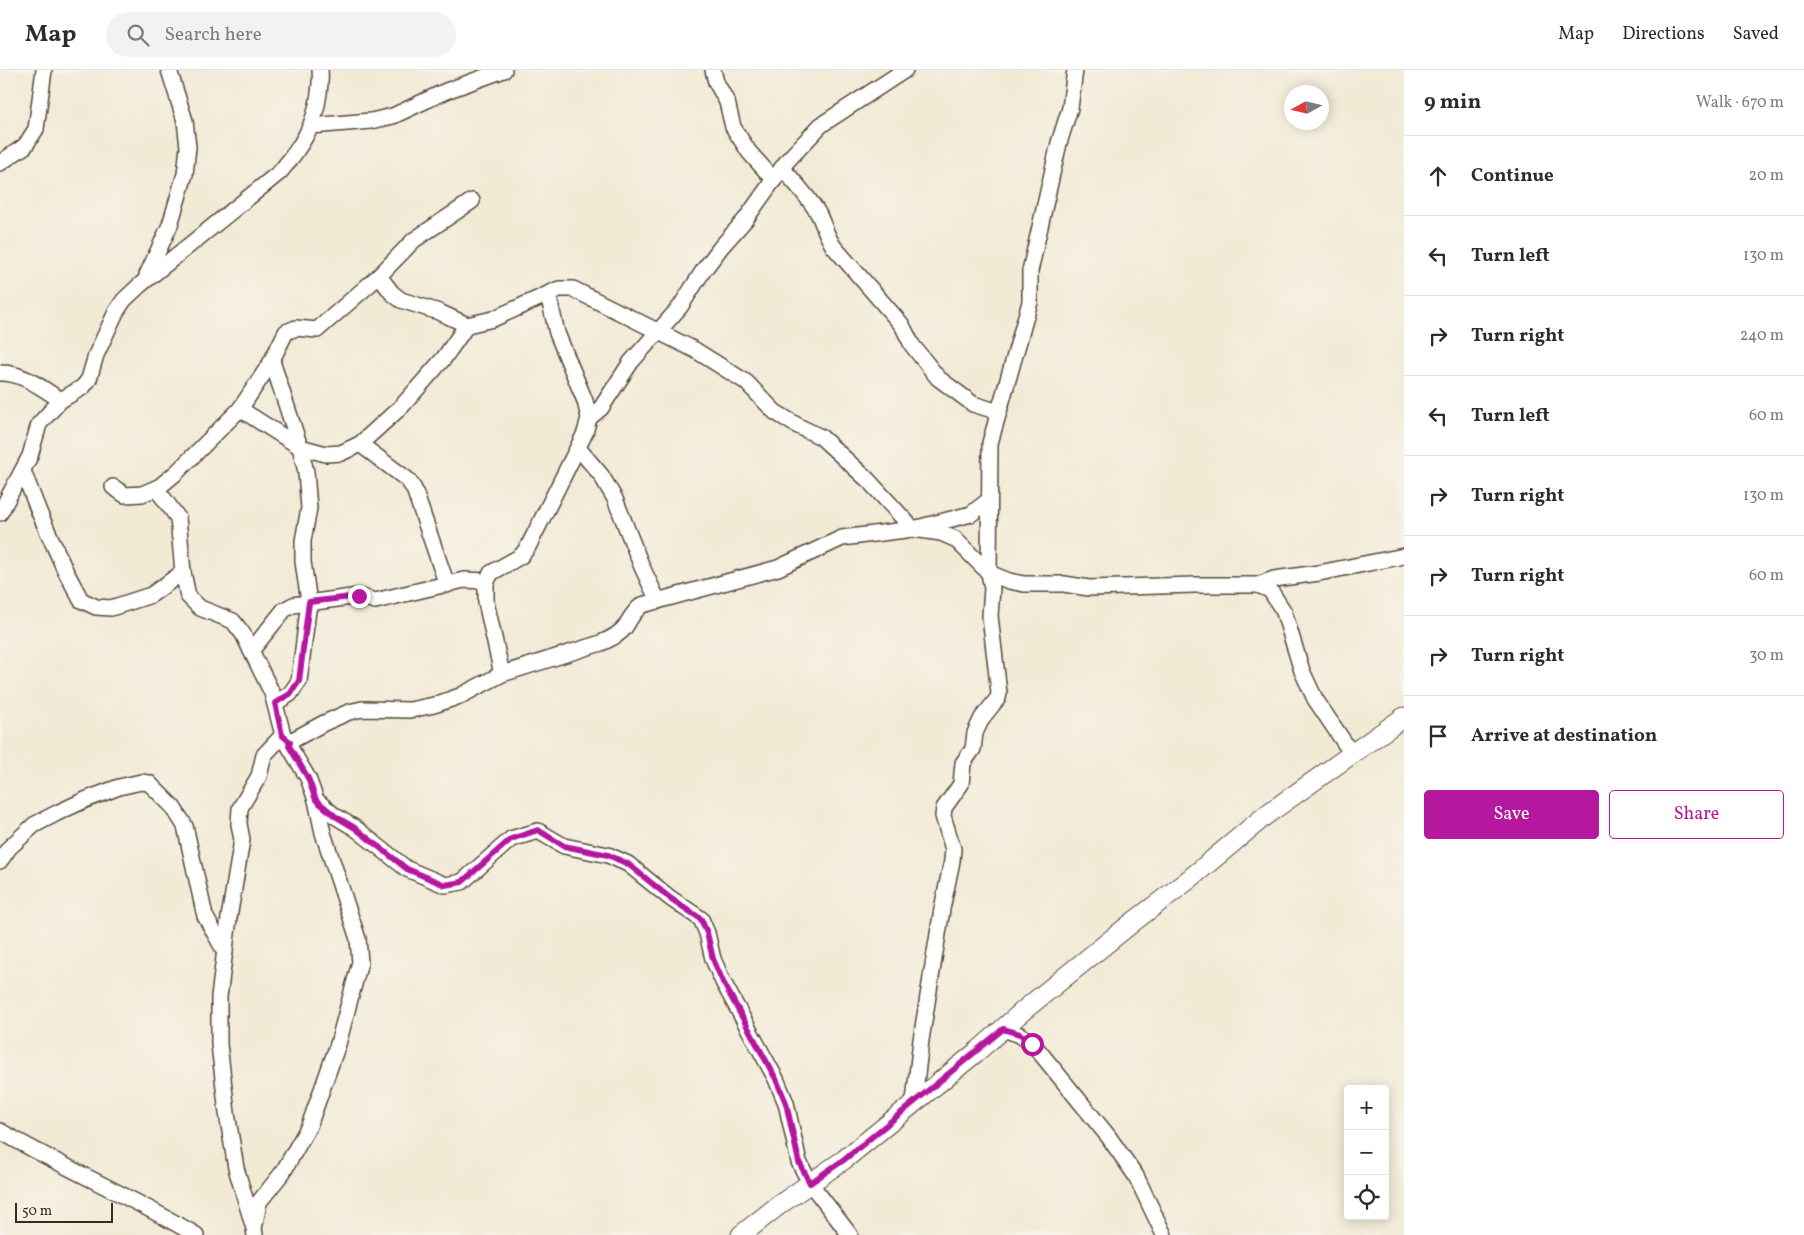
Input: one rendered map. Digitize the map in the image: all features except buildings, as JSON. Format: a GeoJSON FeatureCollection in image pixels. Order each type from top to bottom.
{"type":"FeatureCollection","features":[{"type":"Feature","properties":{"kind":"street"},"geometry":{"type":"LineString","coordinates":[[0,163],[25,146],[36,129],[44,70]]}},
{"type":"Feature","properties":{"kind":"street"},"geometry":{"type":"LineString","coordinates":[[140,285],[149,272],[170,225],[185,174],[188,147],[185,121],[169,70]]}},
{"type":"Feature","properties":{"kind":"street"},"geometry":{"type":"LineString","coordinates":[[0,512],[30,456],[39,424],[61,400],[82,387],[89,380],[96,355],[116,312],[124,300],[280,172],[295,154],[311,126],[318,101],[320,70]]}},
{"type":"Feature","properties":{"kind":"street"},"geometry":{"type":"LineString","coordinates":[[311,126],[371,121],[393,116],[446,91],[504,70]]}},
{"type":"Feature","properties":{"kind":"street"},"geometry":{"type":"LineString","coordinates":[[713,70],[716,82],[727,102],[733,127],[749,152],[806,196],[818,214],[828,239],[902,326],[912,345],[938,378],[973,404],[999,412]]}},
{"type":"Feature","properties":{"kind":"street"},"geometry":{"type":"LineString","coordinates":[[589,418],[601,408],[631,362],[680,307],[703,271],[745,220],[778,174],[821,125],[836,113],[905,70]]}},
{"type":"Feature","properties":{"kind":"street"},"geometry":{"type":"LineString","coordinates":[[914,1101],[921,1040],[942,908],[952,861],[953,849],[943,816],[944,808],[961,784],[963,763],[973,749],[975,733],[982,718],[998,698],[999,693],[990,616],[992,588],[990,573],[990,443],[1030,302],[1030,271],[1059,143],[1070,108],[1075,70]]}},
{"type":"Feature","properties":{"kind":"street"},"geometry":{"type":"LineString","coordinates":[[113,487],[125,495],[142,494],[156,488],[176,473],[240,409],[272,361],[286,332],[296,328],[317,330],[379,276],[414,240],[472,201]]}},
{"type":"Feature","properties":{"kind":"street"},"geometry":{"type":"LineString","coordinates":[[379,276],[392,293],[401,300],[439,312],[467,325],[493,319],[559,289],[573,289],[695,350],[746,382],[775,412],[821,437],[868,480],[913,529],[941,533],[955,540],[990,573],[1009,581],[1024,584],[1064,584],[1089,588],[1258,584],[1274,579],[1404,556]]}},
{"type":"Feature","properties":{"kind":"street"},"geometry":{"type":"LineString","coordinates":[[502,674],[486,602],[487,581],[492,573],[522,556],[528,547],[564,471],[585,434],[589,418],[585,401],[558,332],[548,294]]}},
{"type":"Feature","properties":{"kind":"street"},"geometry":{"type":"LineString","coordinates":[[240,409],[300,447],[326,454],[341,453],[360,444],[402,406],[444,358],[467,325]]}},
{"type":"Feature","properties":{"kind":"street"},"geometry":{"type":"LineString","coordinates":[[272,361],[300,447],[308,486],[309,508],[303,541],[303,562],[309,602],[299,681],[290,694],[275,703]]}},
{"type":"Feature","properties":{"kind":"street"},"geometry":{"type":"LineString","coordinates":[[2,371],[29,380],[61,400]]}},
{"type":"Feature","properties":{"kind":"street"},"geometry":{"type":"LineString","coordinates":[[360,444],[408,480],[414,489],[447,585]]}},
{"type":"Feature","properties":{"kind":"street"},"geometry":{"type":"LineString","coordinates":[[578,448],[601,476],[615,499],[642,568],[658,601]]}},
{"type":"Feature","properties":{"kind":"street"},"geometry":{"type":"LineString","coordinates":[[22,471],[38,512],[81,600],[96,607],[111,608],[151,595],[183,572]]}},
{"type":"Feature","properties":{"kind":"street"},"geometry":{"type":"LineString","coordinates":[[156,488],[178,518],[186,591],[200,608],[233,621],[243,634],[275,703],[289,746],[308,778],[316,800],[323,833],[358,939],[360,962],[338,1044],[309,1126],[283,1172],[259,1202],[255,1232]]}},
{"type":"Feature","properties":{"kind":"street"},"geometry":{"type":"LineString","coordinates":[[255,1232],[236,1168],[227,1113],[219,1044],[219,997],[242,840],[239,824],[240,808],[259,776],[264,755],[286,738],[301,734],[349,712],[362,709],[410,710],[434,705],[460,696],[502,674],[601,643],[615,636],[624,628],[633,612],[642,605],[778,568],[842,538],[913,529],[971,514],[990,500]]}},
{"type":"Feature","properties":{"kind":"street"},"geometry":{"type":"LineString","coordinates":[[251,651],[284,610],[293,605],[359,596],[375,601],[464,580],[487,581]]}},
{"type":"Feature","properties":{"kind":"street"},"geometry":{"type":"LineString","coordinates":[[1258,584],[1270,590],[1284,612],[1302,671],[1315,699],[1352,754]]}},
{"type":"Feature","properties":{"kind":"street"},"geometry":{"type":"LineString","coordinates":[[741,1235],[779,1205],[845,1159],[1266,815],[1404,717]]}},
{"type":"Feature","properties":{"kind":"street"},"geometry":{"type":"LineString","coordinates":[[0,861],[9,848],[34,825],[85,800],[119,787],[141,782],[149,783],[173,806],[185,826],[205,916],[225,952]]}},
{"type":"Feature","properties":{"kind":"street"},"geometry":{"type":"LineString","coordinates":[[316,800],[407,869],[445,885],[462,882],[511,839],[538,830],[564,846],[608,855],[628,864],[670,898],[701,919],[707,933],[713,959],[723,982],[776,1079],[786,1103],[799,1162],[810,1183],[850,1235]]}},
{"type":"Feature","properties":{"kind":"street"},"geometry":{"type":"LineString","coordinates":[[1003,1029],[1020,1034],[1032,1044],[1108,1136],[1136,1176],[1164,1235]]}},
{"type":"Feature","properties":{"kind":"street"},"geometry":{"type":"LineString","coordinates":[[0,1130],[70,1170],[154,1210],[196,1235]]}},
{"type":"Feature","properties":{"kind":"route"},"geometry":{"type":"LineString","coordinates":[[359,596],[309,602],[299,681],[290,694],[275,703],[282,735],[290,742],[289,746],[308,778],[316,800],[407,869],[445,885],[462,882],[511,839],[538,830],[564,846],[608,855],[628,864],[670,898],[701,919],[707,933],[713,959],[723,982],[776,1079],[786,1103],[799,1162],[810,1183],[845,1159],[1003,1029],[1020,1034],[1032,1044]]}}]}
